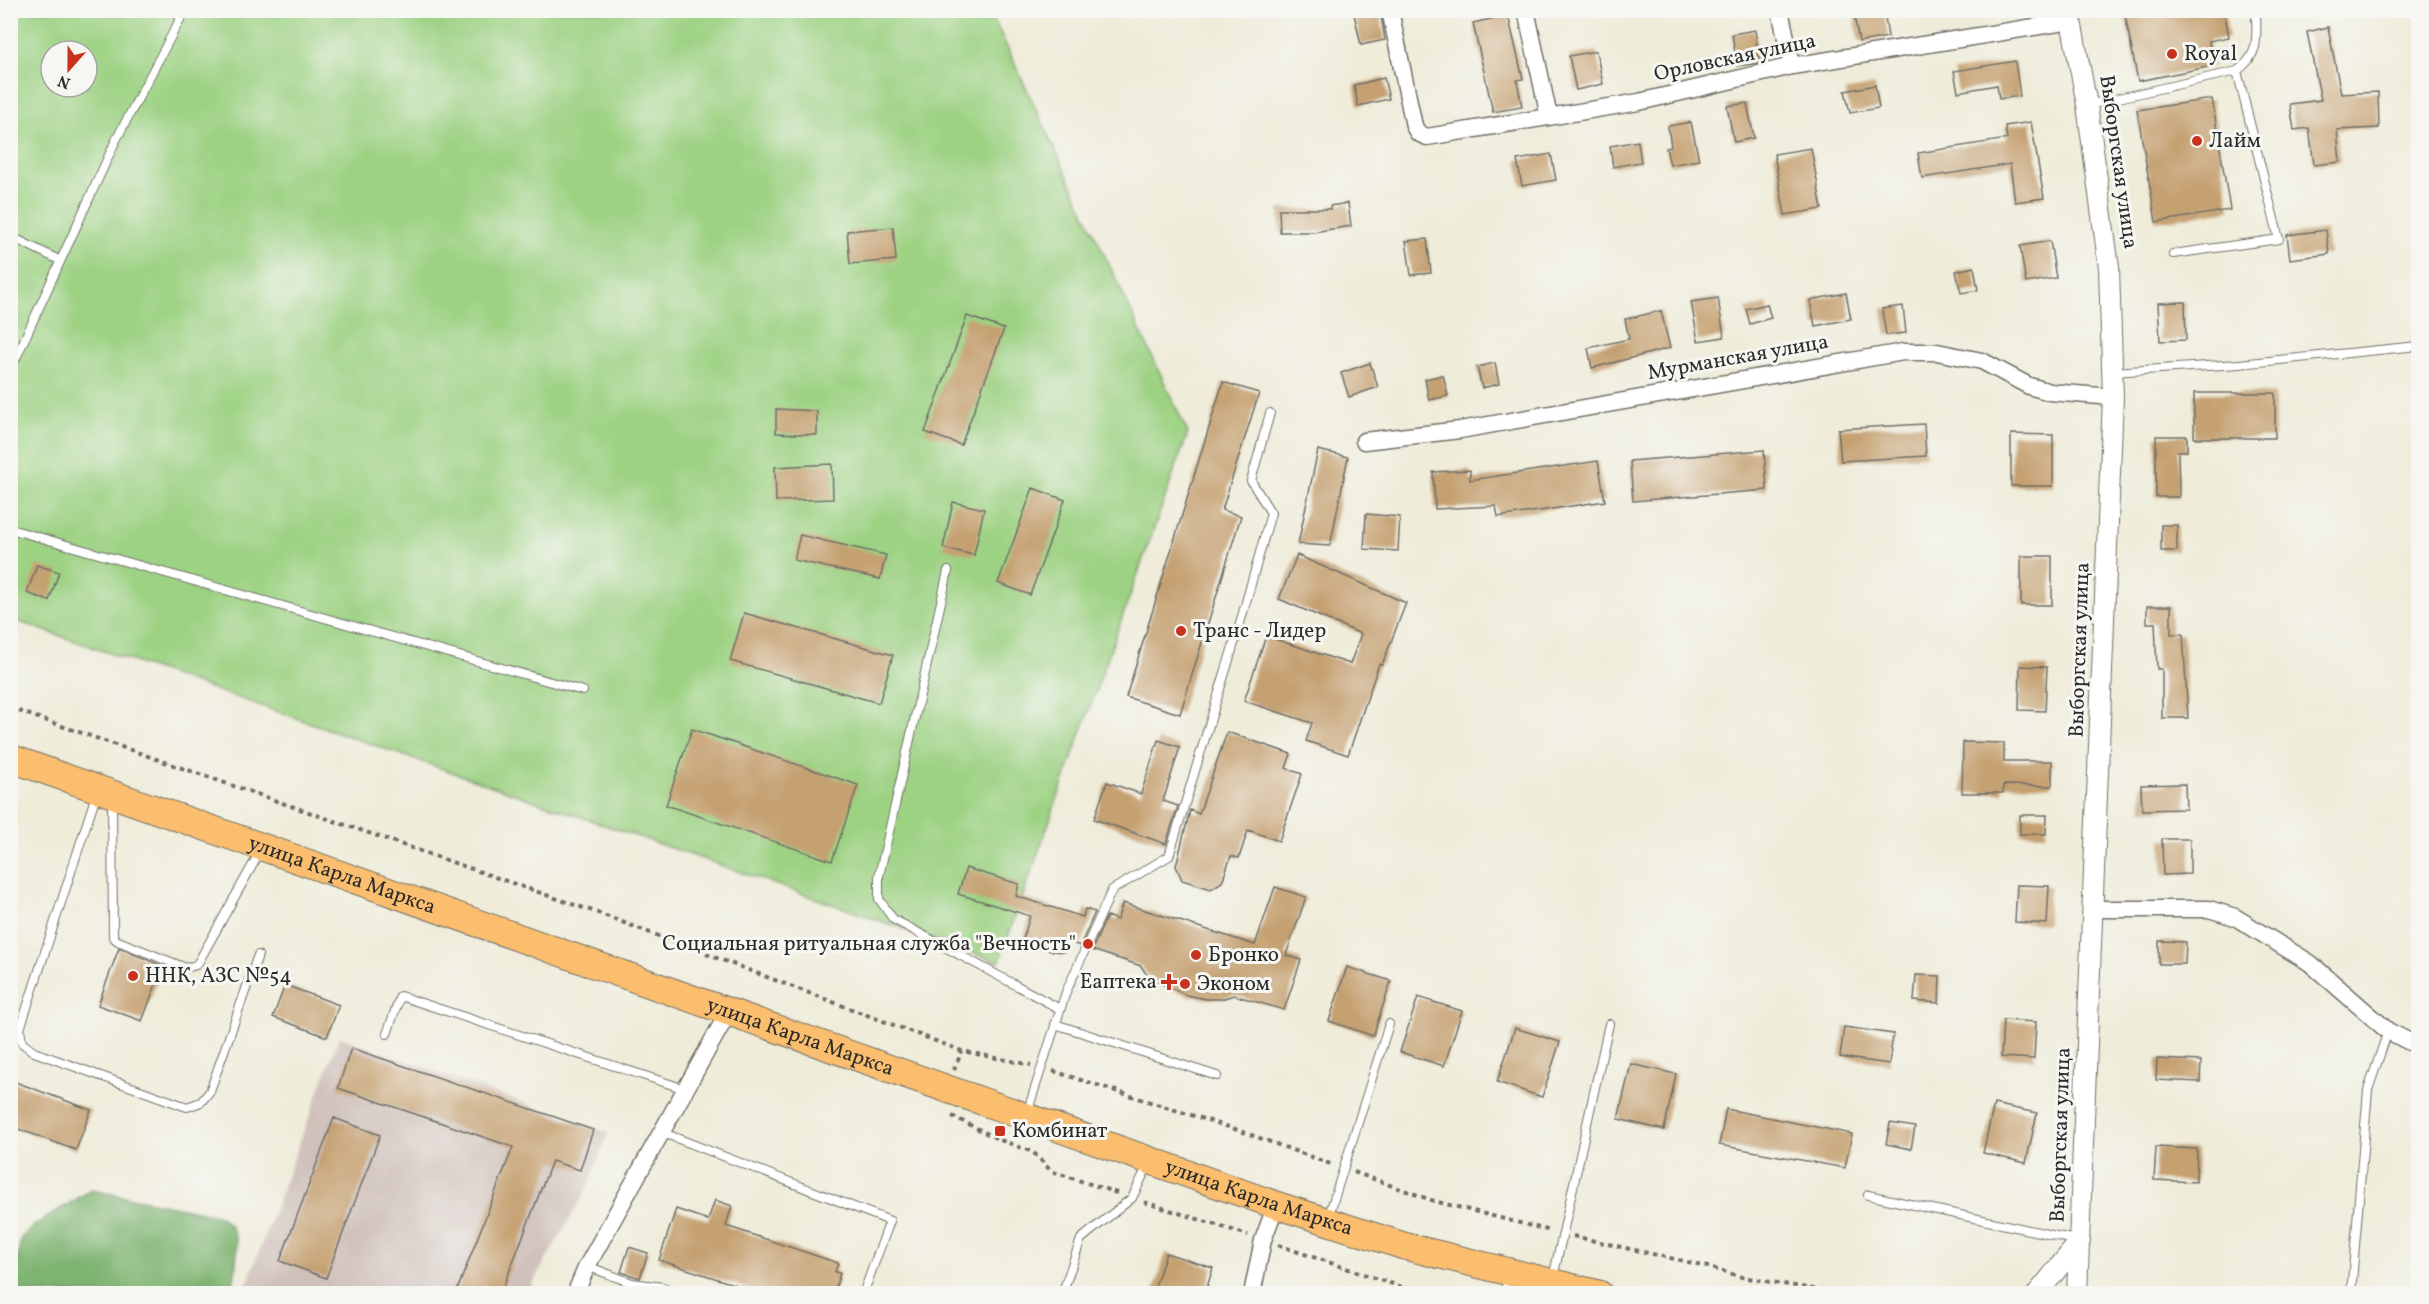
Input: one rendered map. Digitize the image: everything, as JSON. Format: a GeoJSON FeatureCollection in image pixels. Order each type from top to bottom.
{"type":"FeatureCollection","features":[{"type":"Feature","properties":{"kind":"highway","name":"улица Карла Маркса"},"geometry":{"type":"LineString","coordinates":[[10,758],[729,1011],[947,1101],[1026,1116],[1276,1205],[1404,1246],[1506,1283],[1552,1283],[1599,1293]]}},
{"type":"Feature","properties":{"kind":"street","name":"Орловская улица"},"geometry":{"type":"LineString","coordinates":[[1390,10],[1414,126],[1418,134],[1427,137],[1639,102],[1792,66],[2070,16]]}},
{"type":"Feature","properties":{"kind":"street"},"geometry":{"type":"LineString","coordinates":[[1526,10],[1549,117]]}},
{"type":"Feature","properties":{"kind":"street"},"geometry":{"type":"LineString","coordinates":[[1780,10],[1792,66]]}},
{"type":"Feature","properties":{"kind":"street","name":"Выборгская улица"},"geometry":{"type":"LineString","coordinates":[[2070,16],[2087,105],[2109,268],[2114,397],[2077,1293]]}},
{"type":"Feature","properties":{"kind":"street","name":"Мурманская улица"},"geometry":{"type":"LineString","coordinates":[[1364,441],[1460,430],[1903,352],[1937,352],[1982,362],[2029,386],[2050,392],[2114,397]]}},
{"type":"Feature","properties":{"kind":"street"},"geometry":{"type":"LineString","coordinates":[[2093,909],[2209,909],[2235,917],[2310,963],[2388,1031],[2418,1046]]}},
{"type":"Feature","properties":{"kind":"street"},"geometry":{"type":"LineString","coordinates":[[575,1293],[587,1266],[729,1011]]}},
{"type":"Feature","properties":{"kind":"street"},"geometry":{"type":"LineString","coordinates":[[1252,1293],[1263,1240],[1276,1205]]}},
{"type":"Feature","properties":{"kind":"street"},"geometry":{"type":"LineString","coordinates":[[2037,1293],[2080,1241]]}},
{"type":"Feature","properties":{"kind":"lane"},"geometry":{"type":"LineString","coordinates":[[10,371],[116,140],[185,10]]}},
{"type":"Feature","properties":{"kind":"lane"},"geometry":{"type":"LineString","coordinates":[[2087,105],[2237,71],[2250,62],[2256,48],[2256,10]]}},
{"type":"Feature","properties":{"kind":"lane"},"geometry":{"type":"LineString","coordinates":[[2173,254],[2279,239],[2237,71]]}},
{"type":"Feature","properties":{"kind":"lane"},"geometry":{"type":"LineString","coordinates":[[10,236],[59,260]]}},
{"type":"Feature","properties":{"kind":"lane"},"geometry":{"type":"LineString","coordinates":[[2112,372],[2239,364],[2418,346]]}},
{"type":"Feature","properties":{"kind":"lane"},"geometry":{"type":"LineString","coordinates":[[1026,1116],[1060,1009],[1112,890],[1169,856],[1239,627],[1271,513],[1251,482],[1270,413]]}},
{"type":"Feature","properties":{"kind":"lane"},"geometry":{"type":"LineString","coordinates":[[10,529],[583,691]]}},
{"type":"Feature","properties":{"kind":"lane"},"geometry":{"type":"LineString","coordinates":[[948,571],[879,876],[879,899],[893,919],[1060,1009]]}},
{"type":"Feature","properties":{"kind":"lane"},"geometry":{"type":"LineString","coordinates":[[105,791],[113,937],[117,941],[186,968],[196,965],[199,961],[263,847]]}},
{"type":"Feature","properties":{"kind":"lane"},"geometry":{"type":"LineString","coordinates":[[105,791],[20,1029],[22,1042],[34,1052],[187,1107],[201,1102],[210,1091],[258,956]]}},
{"type":"Feature","properties":{"kind":"lane"},"geometry":{"type":"LineString","coordinates":[[387,1034],[400,996],[685,1089]]}},
{"type":"Feature","properties":{"kind":"lane"},"geometry":{"type":"LineString","coordinates":[[1055,1024],[1217,1076]]}},
{"type":"Feature","properties":{"kind":"lane"},"geometry":{"type":"LineString","coordinates":[[1327,1221],[1389,1024]]}},
{"type":"Feature","properties":{"kind":"lane"},"geometry":{"type":"LineString","coordinates":[[1552,1283],[1609,1024]]}},
{"type":"Feature","properties":{"kind":"lane"},"geometry":{"type":"LineString","coordinates":[[2351,1293],[2368,1090],[2388,1031]]}},
{"type":"Feature","properties":{"kind":"lane"},"geometry":{"type":"LineString","coordinates":[[661,1132],[890,1221],[863,1293]]}},
{"type":"Feature","properties":{"kind":"lane"},"geometry":{"type":"LineString","coordinates":[[1062,1293],[1081,1239],[1132,1198],[1150,1160]]}},
{"type":"Feature","properties":{"kind":"lane"},"geometry":{"type":"LineString","coordinates":[[1868,1195],[2080,1241]]}},
{"type":"Feature","properties":{"kind":"lane"},"geometry":{"type":"LineString","coordinates":[[587,1266],[632,1283],[663,1287],[679,1293]]}},
{"type":"Feature","properties":{"kind":"path"},"geometry":{"type":"LineString","coordinates":[[10,708],[598,913],[962,1051],[1042,1068],[1235,1129],[1434,1201],[1562,1234],[1701,1265],[1742,1277],[1842,1293]]}},
{"type":"Feature","properties":{"kind":"path"},"geometry":{"type":"LineString","coordinates":[[962,1051],[947,1101],[1000,1140],[1033,1152],[1051,1171],[1422,1293]]}},
{"type":"Feature","properties":{"kind":"shaded area"},"geometry":{"type":"Polygon","coordinates":[[[339,1037],[608,1133],[588,1187],[527,1293],[243,1294],[339,1037]]]}},
{"type":"Feature","properties":{"kind":"green space"},"geometry":{"type":"Polygon","coordinates":[[[11,11],[990,11],[1188,433],[999,962],[11,619],[11,11]]]}},
{"type":"Feature","properties":{"kind":"green space"},"geometry":{"type":"Polygon","coordinates":[[[91,1190],[217,1215],[226,1222],[236,1239],[237,1250],[232,1293],[12,1293],[21,1238],[36,1224],[91,1190]]]}},
{"type":"Feature","properties":{"kind":"building"},"geometry":{"type":"Polygon","coordinates":[[[1380,10],[1385,40],[1361,45],[1354,14],[1380,10]]]}},
{"type":"Feature","properties":{"kind":"building"},"geometry":{"type":"Polygon","coordinates":[[[1853,10],[1884,10],[1888,37],[1859,42],[1853,10]]]}},
{"type":"Feature","properties":{"kind":"building","name":"Royal"},"geometry":{"type":"Polygon","coordinates":[[[2124,10],[2224,10],[2229,37],[2209,41],[2213,66],[2138,81],[2124,10]]]}},
{"type":"Feature","properties":{"kind":"building"},"geometry":{"type":"Polygon","coordinates":[[[1508,15],[1523,79],[1517,80],[1522,107],[1493,112],[1473,23],[1508,15]]]}},
{"type":"Feature","properties":{"kind":"building"},"geometry":{"type":"Polygon","coordinates":[[[2328,27],[2341,94],[2378,92],[2379,128],[2337,130],[2340,162],[2314,165],[2309,128],[2294,130],[2290,104],[2321,100],[2307,32],[2328,27]]]}},
{"type":"Feature","properties":{"kind":"building"},"geometry":{"type":"Polygon","coordinates":[[[1755,30],[1760,63],[1737,66],[1732,34],[1755,30]]]}},
{"type":"Feature","properties":{"kind":"building"},"geometry":{"type":"Polygon","coordinates":[[[1596,51],[1603,84],[1576,90],[1569,56],[1596,51]]]}},
{"type":"Feature","properties":{"kind":"building"},"geometry":{"type":"Polygon","coordinates":[[[2015,61],[2020,96],[1999,99],[1997,85],[1958,92],[1954,71],[2015,61]]]}},
{"type":"Feature","properties":{"kind":"building"},"geometry":{"type":"Polygon","coordinates":[[[1384,78],[1389,99],[1358,106],[1354,85],[1384,78]]]}},
{"type":"Feature","properties":{"kind":"building"},"geometry":{"type":"Polygon","coordinates":[[[1875,85],[1879,108],[1850,113],[1845,91],[1875,85]]]}},
{"type":"Feature","properties":{"kind":"building","name":"Лайм"},"geometry":{"type":"Polygon","coordinates":[[[2212,99],[2230,210],[2156,222],[2137,110],[2212,99]]]}},
{"type":"Feature","properties":{"kind":"building"},"geometry":{"type":"Polygon","coordinates":[[[1747,103],[1754,138],[1734,142],[1727,106],[1747,103]]]}},
{"type":"Feature","properties":{"kind":"building"},"geometry":{"type":"Polygon","coordinates":[[[1691,122],[1699,160],[1670,165],[1666,148],[1671,147],[1668,126],[1691,122]]]}},
{"type":"Feature","properties":{"kind":"building"},"geometry":{"type":"Polygon","coordinates":[[[2031,122],[2044,198],[2015,202],[2010,164],[1922,178],[1918,153],[2007,139],[2005,126],[2031,122]]]}},
{"type":"Feature","properties":{"kind":"building"},"geometry":{"type":"Polygon","coordinates":[[[1638,141],[1641,162],[1613,167],[1610,146],[1638,141]]]}},
{"type":"Feature","properties":{"kind":"building"},"geometry":{"type":"Polygon","coordinates":[[[1811,148],[1822,209],[1785,215],[1774,154],[1811,148]]]}},
{"type":"Feature","properties":{"kind":"building"},"geometry":{"type":"Polygon","coordinates":[[[1551,154],[1556,180],[1522,186],[1517,160],[1551,154]]]}},
{"type":"Feature","properties":{"kind":"building"},"geometry":{"type":"Polygon","coordinates":[[[1348,203],[1351,226],[1313,232],[1280,232],[1279,209],[1330,209],[1330,206],[1348,203]]]}},
{"type":"Feature","properties":{"kind":"building"},"geometry":{"type":"Polygon","coordinates":[[[893,227],[896,260],[850,264],[847,231],[893,227]]]}},
{"type":"Feature","properties":{"kind":"building"},"geometry":{"type":"Polygon","coordinates":[[[2326,230],[2329,254],[2290,259],[2287,235],[2326,230]]]}},
{"type":"Feature","properties":{"kind":"building"},"geometry":{"type":"Polygon","coordinates":[[[1427,239],[1431,273],[1411,275],[1406,241],[1427,239]]]}},
{"type":"Feature","properties":{"kind":"building"},"geometry":{"type":"Polygon","coordinates":[[[2050,241],[2056,278],[2026,283],[2020,246],[2050,241]]]}},
{"type":"Feature","properties":{"kind":"building"},"geometry":{"type":"Polygon","coordinates":[[[1974,267],[1978,290],[1961,293],[1956,271],[1974,267]]]}},
{"type":"Feature","properties":{"kind":"building"},"geometry":{"type":"Polygon","coordinates":[[[1846,293],[1851,319],[1815,326],[1810,300],[1846,293]]]}},
{"type":"Feature","properties":{"kind":"building"},"geometry":{"type":"Polygon","coordinates":[[[1718,298],[1724,337],[1698,341],[1691,302],[1718,298]]]}},
{"type":"Feature","properties":{"kind":"building"},"geometry":{"type":"Polygon","coordinates":[[[2185,302],[2186,340],[2160,341],[2158,303],[2185,302]]]}},
{"type":"Feature","properties":{"kind":"building"},"geometry":{"type":"Polygon","coordinates":[[[1767,304],[1771,318],[1750,324],[1746,309],[1767,304]]]}},
{"type":"Feature","properties":{"kind":"building"},"geometry":{"type":"Polygon","coordinates":[[[1903,306],[1906,333],[1886,335],[1882,309],[1903,306]]]}},
{"type":"Feature","properties":{"kind":"building"},"geometry":{"type":"Polygon","coordinates":[[[1661,311],[1670,348],[1592,368],[1588,348],[1629,339],[1625,319],[1661,311]]]}},
{"type":"Feature","properties":{"kind":"building"},"geometry":{"type":"Polygon","coordinates":[[[967,316],[1004,329],[961,445],[925,432],[967,316]]]}},
{"type":"Feature","properties":{"kind":"building"},"geometry":{"type":"Polygon","coordinates":[[[1370,363],[1378,387],[1349,397],[1341,373],[1370,363]]]}},
{"type":"Feature","properties":{"kind":"building"},"geometry":{"type":"Polygon","coordinates":[[[1495,363],[1499,384],[1482,388],[1477,367],[1495,363]]]}},
{"type":"Feature","properties":{"kind":"building"},"geometry":{"type":"Polygon","coordinates":[[[1443,375],[1448,396],[1429,400],[1425,379],[1443,375]]]}},
{"type":"Feature","properties":{"kind":"building"},"geometry":{"type":"Polygon","coordinates":[[[1223,382],[1259,393],[1222,510],[1241,516],[1180,714],[1126,697],[1223,382]]]}},
{"type":"Feature","properties":{"kind":"building"},"geometry":{"type":"Polygon","coordinates":[[[2194,393],[2275,393],[2275,438],[2194,438],[2194,393]]]}},
{"type":"Feature","properties":{"kind":"building"},"geometry":{"type":"Polygon","coordinates":[[[776,409],[817,411],[817,435],[776,433],[776,409]]]}},
{"type":"Feature","properties":{"kind":"building"},"geometry":{"type":"Polygon","coordinates":[[[1924,424],[1926,456],[1841,461],[1838,429],[1924,424]]]}},
{"type":"Feature","properties":{"kind":"building"},"geometry":{"type":"Polygon","coordinates":[[[2011,434],[2053,435],[2053,486],[2011,486],[2011,434]]]}},
{"type":"Feature","properties":{"kind":"building"},"geometry":{"type":"Polygon","coordinates":[[[2156,436],[2187,436],[2187,451],[2178,451],[2179,497],[2156,497],[2156,436]]]}},
{"type":"Feature","properties":{"kind":"building"},"geometry":{"type":"Polygon","coordinates":[[[1318,450],[1348,457],[1330,546],[1298,544],[1318,450]]]}},
{"type":"Feature","properties":{"kind":"building"},"geometry":{"type":"Polygon","coordinates":[[[1764,450],[1767,490],[1633,501],[1630,461],[1764,450]]]}},
{"type":"Feature","properties":{"kind":"building"},"geometry":{"type":"Polygon","coordinates":[[[1598,461],[1605,501],[1498,517],[1496,506],[1435,509],[1433,472],[1470,470],[1470,480],[1598,461]]]}},
{"type":"Feature","properties":{"kind":"building"},"geometry":{"type":"Polygon","coordinates":[[[832,464],[833,499],[776,501],[775,467],[832,464]]]}},
{"type":"Feature","properties":{"kind":"building"},"geometry":{"type":"Polygon","coordinates":[[[1033,488],[1065,500],[1030,595],[998,583],[1033,488]]]}},
{"type":"Feature","properties":{"kind":"building"},"geometry":{"type":"Polygon","coordinates":[[[953,502],[984,509],[974,555],[943,548],[953,502]]]}},
{"type":"Feature","properties":{"kind":"building"},"geometry":{"type":"Polygon","coordinates":[[[1366,514],[1400,517],[1398,551],[1364,549],[1366,514]]]}},
{"type":"Feature","properties":{"kind":"building"},"geometry":{"type":"Polygon","coordinates":[[[2161,525],[2177,525],[2177,551],[2161,551],[2161,525]]]}},
{"type":"Feature","properties":{"kind":"building"},"geometry":{"type":"Polygon","coordinates":[[[800,535],[886,555],[880,579],[794,560],[800,535]]]}},
{"type":"Feature","properties":{"kind":"building"},"geometry":{"type":"Polygon","coordinates":[[[1297,555],[1406,603],[1382,665],[1379,664],[1348,755],[1306,741],[1312,723],[1244,701],[1266,636],[1350,664],[1361,634],[1279,599],[1297,555]]]}},
{"type":"Feature","properties":{"kind":"building"},"geometry":{"type":"Polygon","coordinates":[[[2021,556],[2052,556],[2052,605],[2021,605],[2021,556]]]}},
{"type":"Feature","properties":{"kind":"building"},"geometry":{"type":"Polygon","coordinates":[[[37,565],[59,572],[49,601],[27,593],[37,565]]]}},
{"type":"Feature","properties":{"kind":"building"},"geometry":{"type":"Polygon","coordinates":[[[2147,606],[2171,606],[2171,634],[2183,634],[2188,718],[2162,718],[2162,669],[2157,669],[2155,623],[2147,623],[2147,606]]]}},
{"type":"Feature","properties":{"kind":"building"},"geometry":{"type":"Polygon","coordinates":[[[744,613],[893,655],[879,703],[730,661],[744,613]]]}},
{"type":"Feature","properties":{"kind":"building"},"geometry":{"type":"Polygon","coordinates":[[[2020,666],[2047,667],[2045,711],[2019,710],[2020,666]]]}},
{"type":"Feature","properties":{"kind":"building"},"geometry":{"type":"Polygon","coordinates":[[[692,729],[858,785],[832,861],[666,805],[692,729]]]}},
{"type":"Feature","properties":{"kind":"building"},"geometry":{"type":"Polygon","coordinates":[[[1227,732],[1291,754],[1286,768],[1302,774],[1279,841],[1248,830],[1239,858],[1231,856],[1222,882],[1211,889],[1182,880],[1176,866],[1190,810],[1199,814],[1227,732]]]}},
{"type":"Feature","properties":{"kind":"building"},"geometry":{"type":"Polygon","coordinates":[[[1158,740],[1180,747],[1163,801],[1178,806],[1166,844],[1094,819],[1107,782],[1141,794],[1158,740]]]}},
{"type":"Feature","properties":{"kind":"building"},"geometry":{"type":"Polygon","coordinates":[[[1963,742],[2004,743],[2004,761],[2052,761],[2052,786],[2003,785],[2003,793],[1962,793],[1963,742]]]}},
{"type":"Feature","properties":{"kind":"building"},"geometry":{"type":"Polygon","coordinates":[[[2185,784],[2186,809],[2142,810],[2141,785],[2185,784]]]}},
{"type":"Feature","properties":{"kind":"building"},"geometry":{"type":"Polygon","coordinates":[[[2020,815],[2047,815],[2046,834],[2020,834],[2020,815]]]}},
{"type":"Feature","properties":{"kind":"building"},"geometry":{"type":"Polygon","coordinates":[[[2162,839],[2190,839],[2190,874],[2163,875],[2162,839]]]}},
{"type":"Feature","properties":{"kind":"building"},"geometry":{"type":"Polygon","coordinates":[[[966,868],[1019,884],[1016,896],[1083,917],[1085,909],[1095,912],[1080,946],[1067,941],[1064,952],[1052,951],[1037,947],[1023,939],[1030,916],[958,894],[966,868]]]}},
{"type":"Feature","properties":{"kind":"building"},"geometry":{"type":"Polygon","coordinates":[[[2017,885],[2049,886],[2047,924],[2015,922],[2017,885]]]}},
{"type":"Feature","properties":{"kind":"building","name":"Бронко"},"geometry":{"type":"Polygon","coordinates":[[[1275,887],[1306,897],[1286,955],[1301,960],[1284,1010],[1234,995],[1221,999],[1206,999],[1186,995],[1149,978],[1141,966],[1092,950],[1107,916],[1117,920],[1123,903],[1255,945],[1275,887]]]}},
{"type":"Feature","properties":{"kind":"building"},"geometry":{"type":"Polygon","coordinates":[[[2159,941],[2186,942],[2185,964],[2159,964],[2159,941]]]}},
{"type":"Feature","properties":{"kind":"building"},"geometry":{"type":"Polygon","coordinates":[[[119,948],[163,966],[142,1021],[98,1005],[119,948]]]}},
{"type":"Feature","properties":{"kind":"building"},"geometry":{"type":"Polygon","coordinates":[[[1347,967],[1391,981],[1373,1036],[1329,1021],[1347,967]]]}},
{"type":"Feature","properties":{"kind":"building"},"geometry":{"type":"Polygon","coordinates":[[[1916,975],[1940,976],[1939,1003],[1914,1001],[1916,975]]]}},
{"type":"Feature","properties":{"kind":"building"},"geometry":{"type":"Polygon","coordinates":[[[285,985],[339,1005],[327,1037],[273,1017],[285,985]]]}},
{"type":"Feature","properties":{"kind":"building"},"geometry":{"type":"Polygon","coordinates":[[[1418,997],[1462,1011],[1444,1066],[1400,1052],[1418,997]]]}},
{"type":"Feature","properties":{"kind":"building"},"geometry":{"type":"Polygon","coordinates":[[[2003,1020],[2036,1022],[2034,1059],[2001,1057],[2003,1020]]]}},
{"type":"Feature","properties":{"kind":"building"},"geometry":{"type":"Polygon","coordinates":[[[1844,1027],[1893,1034],[1889,1064],[1840,1057],[1844,1027]]]}},
{"type":"Feature","properties":{"kind":"building"},"geometry":{"type":"Polygon","coordinates":[[[1515,1028],[1560,1042],[1542,1097],[1497,1082],[1515,1028]]]}},
{"type":"Feature","properties":{"kind":"building"},"geometry":{"type":"Polygon","coordinates":[[[351,1048],[593,1130],[580,1170],[552,1161],[501,1293],[456,1293],[513,1147],[338,1088],[351,1048]]]}},
{"type":"Feature","properties":{"kind":"building"},"geometry":{"type":"Polygon","coordinates":[[[2157,1059],[2201,1061],[2200,1082],[2156,1080],[2157,1059]]]}},
{"type":"Feature","properties":{"kind":"building"},"geometry":{"type":"Polygon","coordinates":[[[1631,1064],[1676,1074],[1664,1130],[1618,1119],[1631,1064]]]}},
{"type":"Feature","properties":{"kind":"building"},"geometry":{"type":"Polygon","coordinates":[[[10,1080],[91,1110],[76,1150],[10,1126],[10,1080]]]}},
{"type":"Feature","properties":{"kind":"building"},"geometry":{"type":"Polygon","coordinates":[[[1994,1104],[2037,1113],[2026,1163],[1983,1153],[1994,1104]]]}},
{"type":"Feature","properties":{"kind":"building"},"geometry":{"type":"Polygon","coordinates":[[[1726,1109],[1852,1134],[1845,1168],[1719,1145],[1726,1109]]]}},
{"type":"Feature","properties":{"kind":"building"},"geometry":{"type":"Polygon","coordinates":[[[334,1118],[380,1135],[326,1278],[280,1261],[334,1118]]]}},
{"type":"Feature","properties":{"kind":"building"},"geometry":{"type":"Polygon","coordinates":[[[1890,1123],[1915,1127],[1911,1149],[1886,1144],[1890,1123]]]}},
{"type":"Feature","properties":{"kind":"building"},"geometry":{"type":"Polygon","coordinates":[[[2156,1147],[2197,1149],[2196,1182],[2154,1180],[2156,1147]]]}},
{"type":"Feature","properties":{"kind":"building"},"geometry":{"type":"Polygon","coordinates":[[[715,1200],[732,1206],[726,1226],[838,1263],[835,1272],[840,1273],[834,1293],[761,1293],[659,1260],[676,1209],[708,1220],[715,1200]]]}},
{"type":"Feature","properties":{"kind":"building"},"geometry":{"type":"Polygon","coordinates":[[[629,1247],[648,1253],[640,1278],[621,1272],[629,1247]]]}},
{"type":"Feature","properties":{"kind":"building"},"geometry":{"type":"Polygon","coordinates":[[[1166,1253],[1213,1268],[1205,1293],[1153,1293],[1166,1253]]]}},
{"type":"Feature","properties":{"kind":"place","name":"Royal"},"geometry":{"type":"Point","coordinates":[2172,54]}},
{"type":"Feature","properties":{"kind":"place","name":"Лайм"},"geometry":{"type":"Point","coordinates":[2197,141]}},
{"type":"Feature","properties":{"kind":"place","name":"Транс - Лидер"},"geometry":{"type":"Point","coordinates":[1181,631]}},
{"type":"Feature","properties":{"kind":"place","name":"Социальная ритуальная служба \"Вечность\""},"geometry":{"type":"Point","coordinates":[1088,944]}},
{"type":"Feature","properties":{"kind":"place","name":"Бронко"},"geometry":{"type":"Point","coordinates":[1196,955]}},
{"type":"Feature","properties":{"kind":"place","name":"ННК, АЗС №54"},"geometry":{"type":"Point","coordinates":[133,976]}},
{"type":"Feature","properties":{"kind":"place","name":"Еаптека"},"geometry":{"type":"Point","coordinates":[1169,982]}},
{"type":"Feature","properties":{"kind":"place","name":"Эконом"},"geometry":{"type":"Point","coordinates":[1185,984]}},
{"type":"Feature","properties":{"kind":"place","name":"Комбинат"},"geometry":{"type":"Point","coordinates":[1000,1131]}}]}
